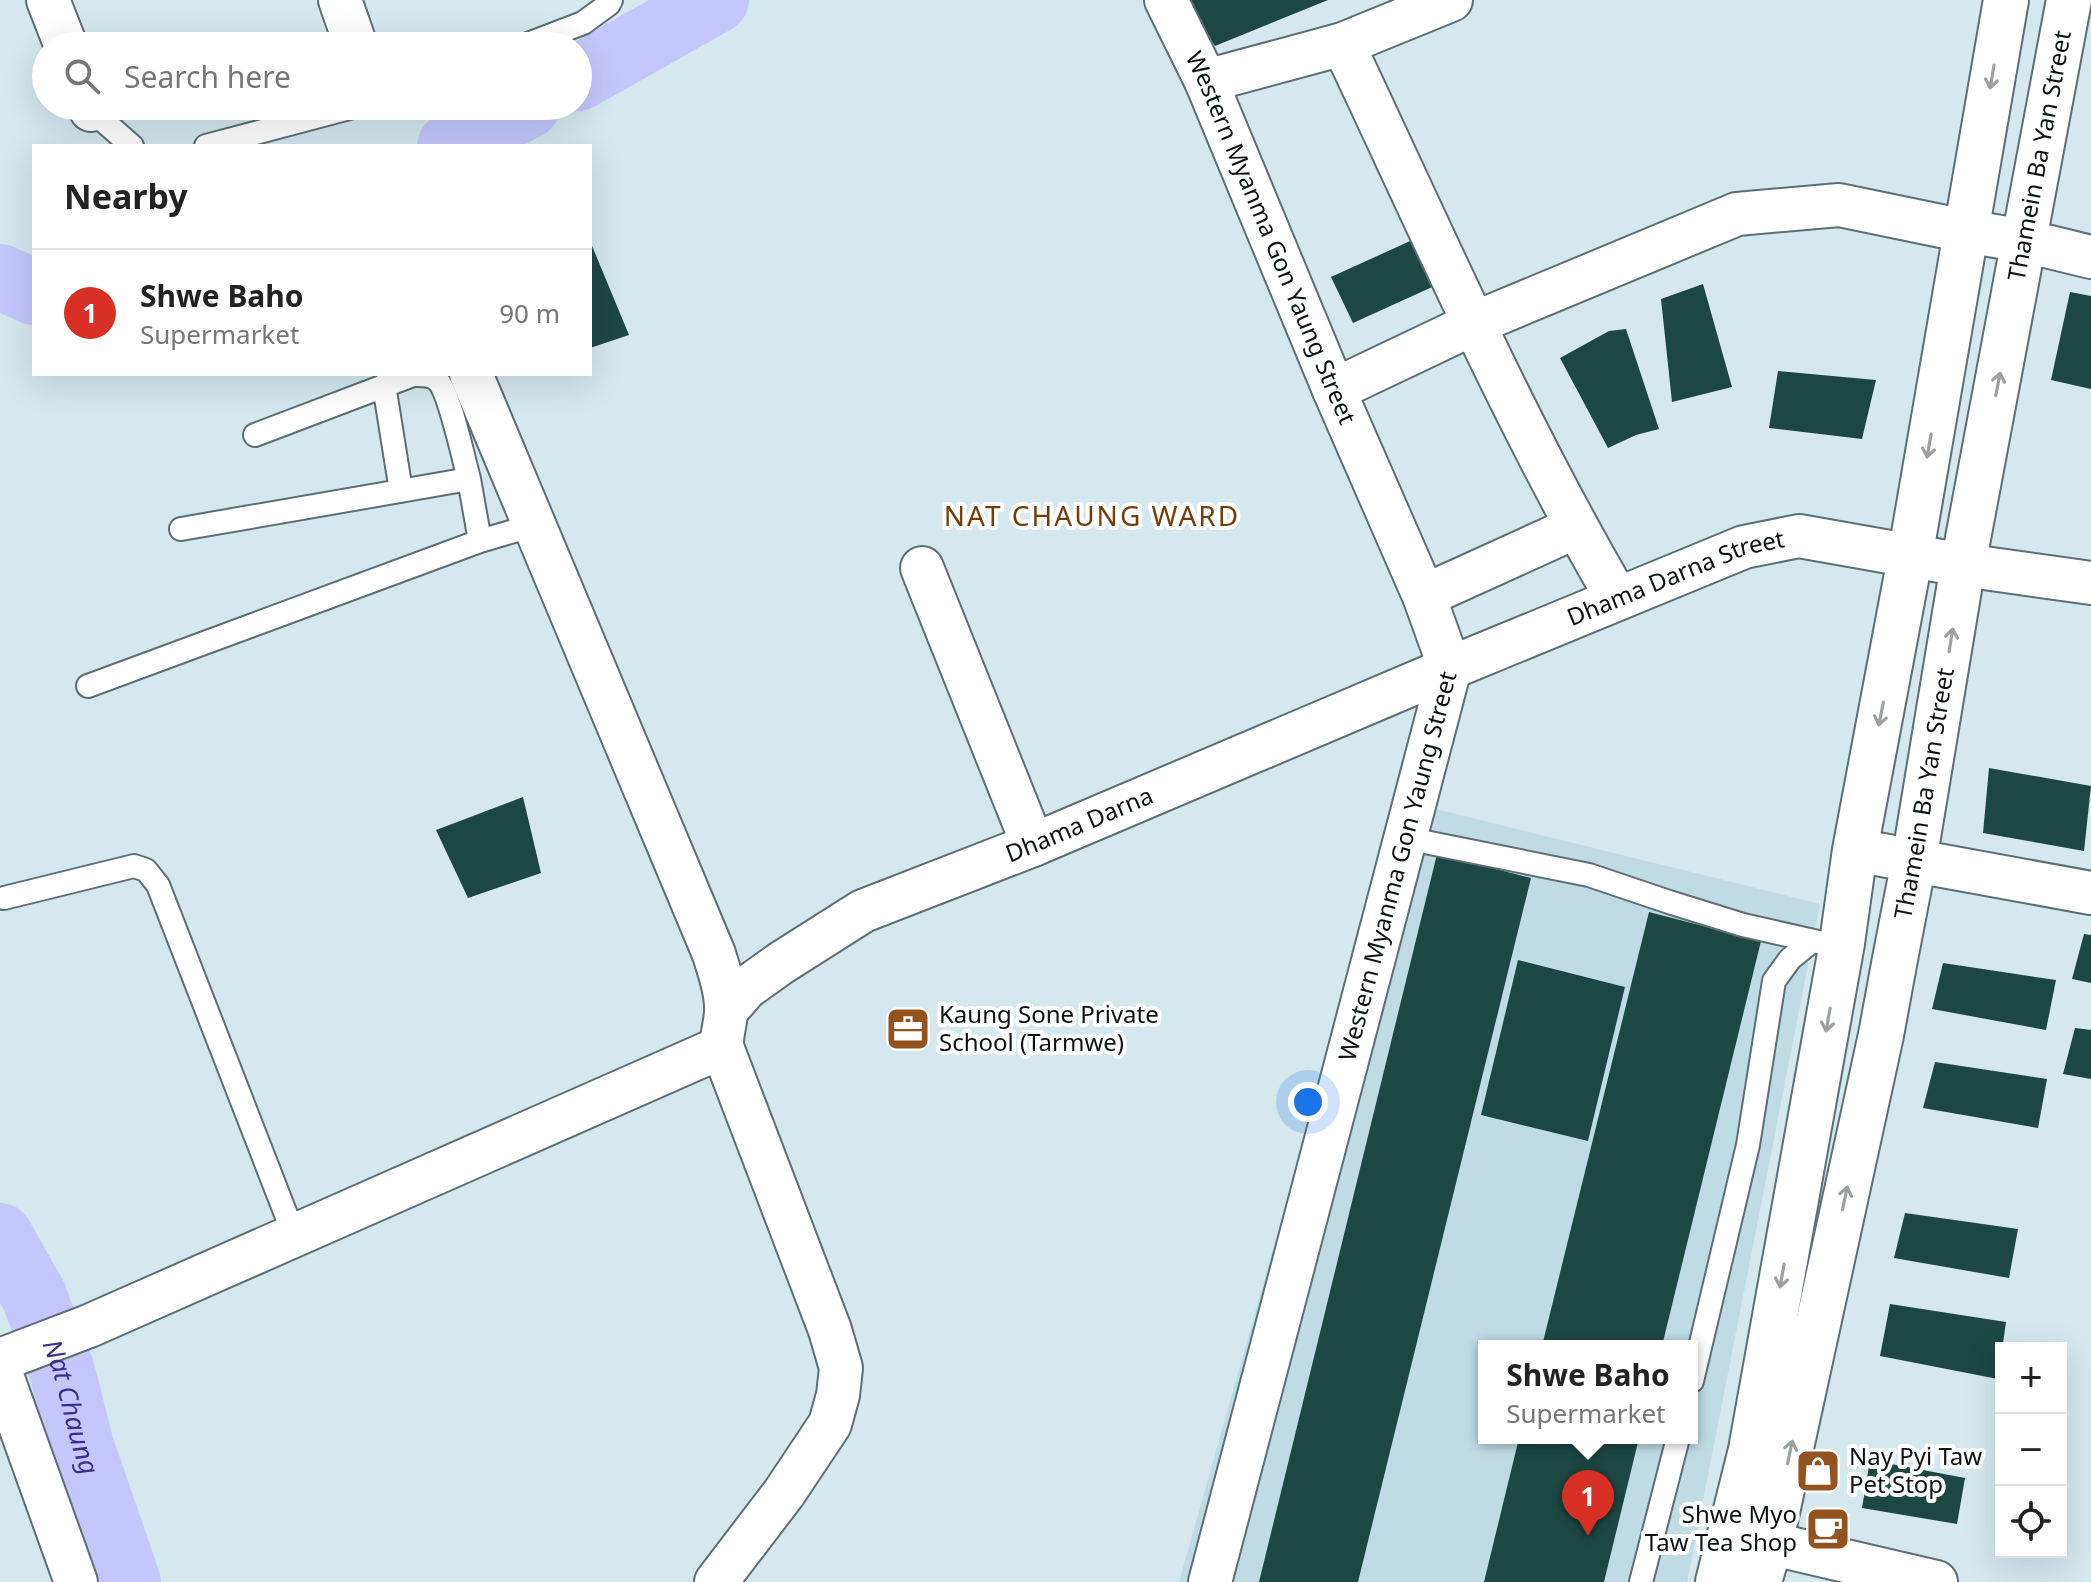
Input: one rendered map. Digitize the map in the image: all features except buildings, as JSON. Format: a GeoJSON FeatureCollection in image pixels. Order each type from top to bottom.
{"type":"FeatureCollection","features":[{"type":"Feature","properties":{"kind":"main road","name":"Thamein Ba Yan Street"},"geometry":{"type":"LineString","coordinates":[[1753,1553],[1751,1450],[1826,943],[1855,850],[1910,555],[2006,0]]}},
{"type":"Feature","properties":{"kind":"main road","name":"Thamein Ba Yan Street"},"geometry":{"type":"LineString","coordinates":[[1718,1582],[1753,1553],[1881,1035],[1914,861],[1963,565],[2069,0]]}},
{"type":"Feature","properties":{"kind":"street"},"geometry":{"type":"LineString","coordinates":[[48,0],[61,32]]}},
{"type":"Feature","properties":{"kind":"street"},"geometry":{"type":"LineString","coordinates":[[340,0],[351,32]]}},
{"type":"Feature","properties":{"kind":"street","name":"Western Myanma Gon Yaung Street"},"geometry":{"type":"LineString","coordinates":[[1166,0],[1206,81],[1334,390],[1424,596],[1450,668],[1210,1582]]}},
{"type":"Feature","properties":{"kind":"street"},"geometry":{"type":"LineString","coordinates":[[1206,81],[1343,44],[1451,0]]}},
{"type":"Feature","properties":{"kind":"street"},"geometry":{"type":"LineString","coordinates":[[1343,44],[1475,323],[1576,527],[1617,598]]}},
{"type":"Feature","properties":{"kind":"street"},"geometry":{"type":"LineString","coordinates":[[1334,390],[1475,323],[1737,214],[1839,205],[2091,257]]}},
{"type":"Feature","properties":{"kind":"street"},"geometry":{"type":"LineString","coordinates":[[472,376],[714,954],[724,987],[724,1028],[841,1368],[830,1424],[784,1493],[716,1582]]}},
{"type":"Feature","properties":{"kind":"street"},"geometry":{"type":"LineString","coordinates":[[1424,596],[1576,527]]}},
{"type":"Feature","properties":{"kind":"street","name":"Dhama Darna Street"},"geometry":{"type":"LineString","coordinates":[[1450,668],[1744,547],[1799,536],[1963,565]]}},
{"type":"Feature","properties":{"kind":"street"},"geometry":{"type":"LineString","coordinates":[[1963,565],[2091,583]]}},
{"type":"Feature","properties":{"kind":"street"},"geometry":{"type":"LineString","coordinates":[[922,568],[1033,845]]}},
{"type":"Feature","properties":{"kind":"street","name":"Dhama Darna"},"geometry":{"type":"LineString","coordinates":[[724,1028],[746,988],[863,911],[1033,845],[1450,668]]}},
{"type":"Feature","properties":{"kind":"street"},"geometry":{"type":"LineString","coordinates":[[1855,850],[2091,893]]}},
{"type":"Feature","properties":{"kind":"street"},"geometry":{"type":"LineString","coordinates":[[76,1582],[8,1360],[294,1235],[724,1028]]}},
{"type":"Feature","properties":{"kind":"street"},"geometry":{"type":"LineString","coordinates":[[1753,1553],[1936,1582]]}},
{"type":"Feature","properties":{"kind":"lane"},"geometry":{"type":"LineString","coordinates":[[560,32],[583,23],[611,0]]}},
{"type":"Feature","properties":{"kind":"lane"},"geometry":{"type":"LineString","coordinates":[[103,120],[130,144]]}},
{"type":"Feature","properties":{"kind":"lane"},"geometry":{"type":"LineString","coordinates":[[214,144],[304,120]]}},
{"type":"Feature","properties":{"kind":"lane"},"geometry":{"type":"LineString","coordinates":[[255,435],[410,376]]}},
{"type":"Feature","properties":{"kind":"lane"},"geometry":{"type":"LineString","coordinates":[[431,376],[440,382],[455,424],[480,541]]}},
{"type":"Feature","properties":{"kind":"lane"},"geometry":{"type":"LineString","coordinates":[[384,385],[401,491]]}},
{"type":"Feature","properties":{"kind":"lane"},"geometry":{"type":"LineString","coordinates":[[181,529],[469,479]]}},
{"type":"Feature","properties":{"kind":"lane"},"geometry":{"type":"LineString","coordinates":[[88,686],[480,541],[534,525]]}},
{"type":"Feature","properties":{"kind":"lane"},"geometry":{"type":"LineString","coordinates":[[1405,838],[1589,875],[1684,907],[1826,943]]}},
{"type":"Feature","properties":{"kind":"lane"},"geometry":{"type":"LineString","coordinates":[[4,898],[134,866],[146,870],[158,885],[294,1235]]}},
{"type":"Feature","properties":{"kind":"lane"},"geometry":{"type":"LineString","coordinates":[[1698,1356],[1748,1145],[1774,981],[1790,959],[1826,943]]}},
{"type":"Feature","properties":{"kind":"lane"},"geometry":{"type":"LineString","coordinates":[[1641,1582],[1676,1444]]}},
{"type":"Feature","properties":{"kind":"shaded area"},"geometry":{"type":"Polygon","coordinates":[[[1400,800],[1820,904],[1687,1582],[1179,1582],[1400,800]]]}},
{"type":"Feature","properties":{"kind":"waterway","name":"Nat Chaung"},"geometry":{"type":"LineString","coordinates":[[592,70],[716,0]]}},
{"type":"Feature","properties":{"kind":"waterway","name":"Nat Chaung"},"geometry":{"type":"LineString","coordinates":[[454,144],[500,120]]}},
{"type":"Feature","properties":{"kind":"waterway","name":"Nat Chaung"},"geometry":{"type":"LineString","coordinates":[[0,277],[32,291]]}},
{"type":"Feature","properties":{"kind":"waterway","name":"Nat Chaung"},"geometry":{"type":"LineString","coordinates":[[0,1236],[34,1296],[62,1371],[81,1446],[128,1582]]}},
{"type":"Feature","properties":{"kind":"place","name":"Kaung Sone Private School (Tarmwe)"},"geometry":{"type":"Point","coordinates":[908,1029]}},
{"type":"Feature","properties":{"kind":"place","name":"Nay Pyi Taw Pet Stop"},"geometry":{"type":"Point","coordinates":[1818,1471]}},
{"type":"Feature","properties":{"kind":"place","name":"Shwe Myo Taw Tea Shop"},"geometry":{"type":"Point","coordinates":[1828,1529]}},
{"type":"Feature","properties":{"kind":"place","name":"Shwe Baho"},"geometry":{"type":"Point","coordinates":[1588,1536]}},
{"type":"Feature","properties":{"kind":"district","name":"NAT CHAUNG WARD"},"geometry":{"type":"Point","coordinates":[1092,516]}}]}
